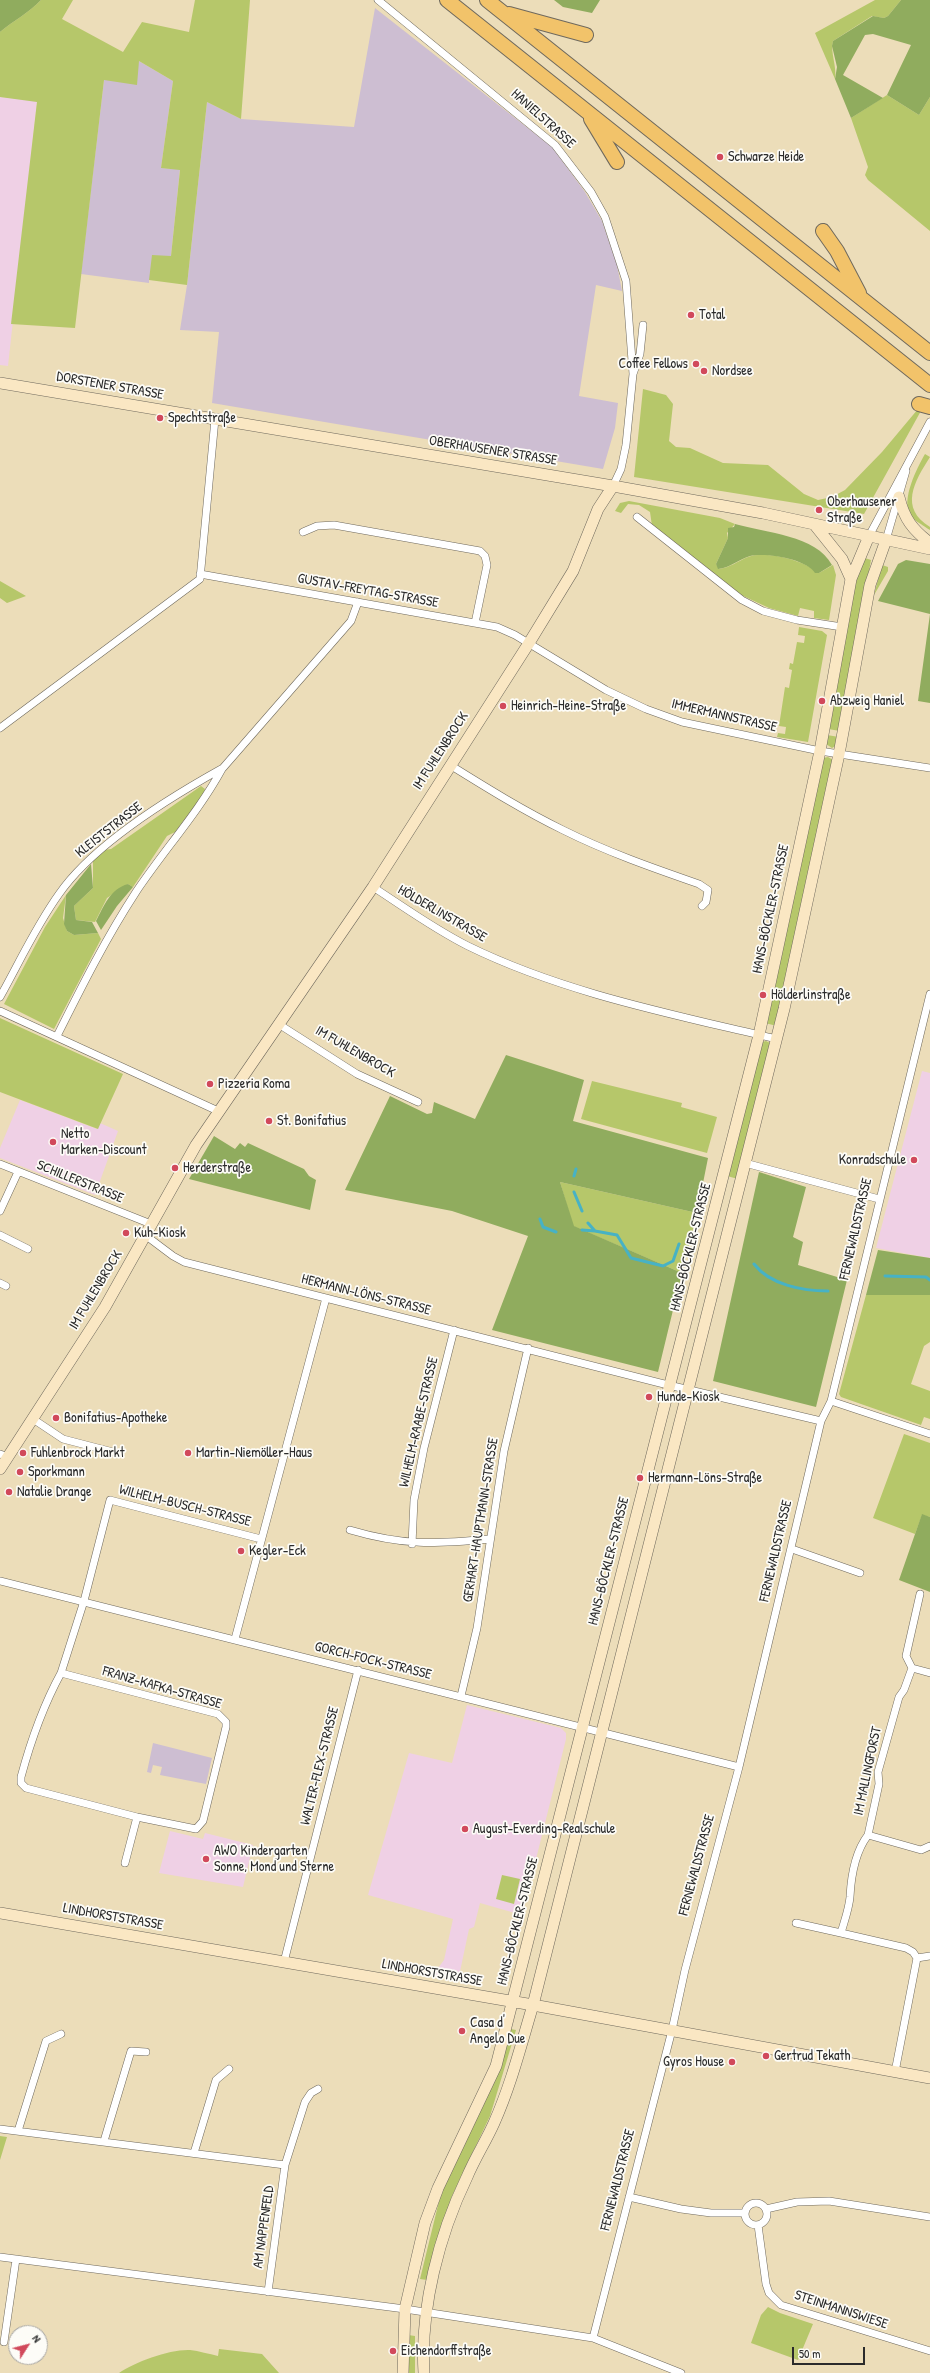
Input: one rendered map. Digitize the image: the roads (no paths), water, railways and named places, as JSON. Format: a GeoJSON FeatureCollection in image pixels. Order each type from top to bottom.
{"type":"FeatureCollection","features":[{"type":"Feature","properties":{"kind":"highway"},"geometry":{"type":"LineString","coordinates":[[447,0],[930,385]]}},
{"type":"Feature","properties":{"kind":"highway"},"geometry":{"type":"LineString","coordinates":[[487,0],[930,353]]}},
{"type":"Feature","properties":{"kind":"highway"},"geometry":{"type":"LineString","coordinates":[[503,13],[586,35]]}},
{"type":"Feature","properties":{"kind":"highway"},"geometry":{"type":"LineString","coordinates":[[585,110],[617,162]]}},
{"type":"Feature","properties":{"kind":"highway"},"geometry":{"type":"LineString","coordinates":[[823,231],[837,251],[862,299]]}},
{"type":"Feature","properties":{"kind":"main road","name":"DORSTENER STRASSE"},"geometry":{"type":"LineString","coordinates":[[0,383],[215,419]]}},
{"type":"Feature","properties":{"kind":"main road","name":"OBERHAUSENER STRASSE"},"geometry":{"type":"LineString","coordinates":[[215,419],[613,486],[814,524],[930,549]]}},
{"type":"Feature","properties":{"kind":"main road","name":"IM FUHLENBROCK"},"geometry":{"type":"LineString","coordinates":[[0,1469],[4,1456],[33,1419],[105,1307],[181,1170],[218,1111],[280,1025],[372,887],[529,643],[573,571],[598,509],[613,486]]}},
{"type":"Feature","properties":{"kind":"main road"},"geometry":{"type":"LineString","coordinates":[[899,497],[903,514],[908,523],[930,543]]}},
{"type":"Feature","properties":{"kind":"main road"},"geometry":{"type":"LineString","coordinates":[[814,524],[842,559],[851,579]]}},
{"type":"Feature","properties":{"kind":"main road","name":"HANS-BÖCKLER-STRASSE"},"geometry":{"type":"LineString","coordinates":[[403,2373],[405,2309],[428,2216],[438,2188],[496,2066],[671,1386],[759,1035],[820,751],[851,579],[869,536]]}},
{"type":"Feature","properties":{"kind":"main road"},"geometry":{"type":"LineString","coordinates":[[424,2373],[426,2312],[437,2256],[466,2178],[494,2124],[510,2083],[533,2005],[600,1732],[776,1039],[839,754],[869,591],[886,540]]}},
{"type":"Feature","properties":{"kind":"main road","name":"LINDHORSTSTRASSE"},"geometry":{"type":"LineString","coordinates":[[0,1913],[533,2005],[930,2078]]}},
{"type":"Feature","properties":{"kind":"street","name":"HANIELSTRASSE"},"geometry":{"type":"LineString","coordinates":[[378,0],[555,145],[591,192],[605,217],[626,282],[633,374],[626,445],[622,469],[613,486]]}},
{"type":"Feature","properties":{"kind":"street","name":"HANIELSTRASSE"},"geometry":{"type":"LineString","coordinates":[[633,374],[640,354],[643,325]]}},
{"type":"Feature","properties":{"kind":"street"},"geometry":{"type":"LineString","coordinates":[[0,728],[200,579],[215,419]]}},
{"type":"Feature","properties":{"kind":"street"},"geometry":{"type":"LineString","coordinates":[[869,536],[909,458],[930,422]]}},
{"type":"Feature","properties":{"kind":"street"},"geometry":{"type":"LineString","coordinates":[[886,540],[909,458]]}},
{"type":"Feature","properties":{"kind":"street"},"geometry":{"type":"LineString","coordinates":[[636,517],[742,600],[763,611],[842,627]]}},
{"type":"Feature","properties":{"kind":"street"},"geometry":{"type":"LineString","coordinates":[[303,532],[317,526],[334,525],[480,551],[485,556],[487,565],[475,623]]}},
{"type":"Feature","properties":{"kind":"street","name":"GUSTAV-FREYTAG-STRASSE"},"geometry":{"type":"LineString","coordinates":[[200,574],[475,623],[507,630],[529,643]]}},
{"type":"Feature","properties":{"kind":"street","name":"KLEISTSTRASSE"},"geometry":{"type":"LineString","coordinates":[[57,1036],[96,957],[157,862],[208,793],[222,769],[351,621],[358,602]]}},
{"type":"Feature","properties":{"kind":"street","name":"IMMERMANNSTRASSE"},"geometry":{"type":"LineString","coordinates":[[529,643],[606,690],[646,709],[682,722],[820,751],[930,768]]}},
{"type":"Feature","properties":{"kind":"street"},"geometry":{"type":"LineString","coordinates":[[450,765],[516,805],[564,831],[630,860],[698,884],[708,890],[706,902],[702,906]]}},
{"type":"Feature","properties":{"kind":"street","name":"KLEISTSTRASSE"},"geometry":{"type":"LineString","coordinates":[[0,997],[59,894],[88,860],[132,826],[198,782],[222,769]]}},
{"type":"Feature","properties":{"kind":"street","name":"HÖLDERLINSTRASSE"},"geometry":{"type":"LineString","coordinates":[[372,887],[452,938],[521,969],[587,992],[776,1039]]}},
{"type":"Feature","properties":{"kind":"street","name":"FERNEWALDSTRASSE"},"geometry":{"type":"LineString","coordinates":[[593,2338],[672,2030],[685,1970],[739,1767],[792,1549],[821,1421],[831,1401],[930,994]]}},
{"type":"Feature","properties":{"kind":"street"},"geometry":{"type":"LineString","coordinates":[[0,1011],[218,1111]]}},
{"type":"Feature","properties":{"kind":"street","name":"IM FUHLENBROCK"},"geometry":{"type":"LineString","coordinates":[[280,1025],[357,1074],[418,1102]]}},
{"type":"Feature","properties":{"kind":"street"},"geometry":{"type":"LineString","coordinates":[[745,1163],[879,1199]]}},
{"type":"Feature","properties":{"kind":"street","name":"SCHILLERSTRASSE"},"geometry":{"type":"LineString","coordinates":[[0,1164],[151,1224]]}},
{"type":"Feature","properties":{"kind":"street"},"geometry":{"type":"LineString","coordinates":[[0,1210],[18,1172]]}},
{"type":"Feature","properties":{"kind":"street"},"geometry":{"type":"LineString","coordinates":[[0,1235],[28,1249]]}},
{"type":"Feature","properties":{"kind":"street","name":"HERMANN-LÖNS-STRASSE"},"geometry":{"type":"LineString","coordinates":[[146,1235],[173,1256],[184,1262],[528,1348],[671,1386],[821,1421]]}},
{"type":"Feature","properties":{"kind":"street"},"geometry":{"type":"LineString","coordinates":[[235,1639],[326,1298]]}},
{"type":"Feature","properties":{"kind":"street","name":"WILHELM-RAABE-STRASSE"},"geometry":{"type":"LineString","coordinates":[[412,1544],[414,1500],[424,1448],[454,1330]]}},
{"type":"Feature","properties":{"kind":"street","name":"GERHART-HAUPTMANN-STRASSE"},"geometry":{"type":"LineString","coordinates":[[461,1696],[477,1628],[504,1452],[528,1348]]}},
{"type":"Feature","properties":{"kind":"street"},"geometry":{"type":"LineString","coordinates":[[831,1401],[930,1434]]}},
{"type":"Feature","properties":{"kind":"street"},"geometry":{"type":"LineString","coordinates":[[33,1419],[63,1439],[117,1453]]}},
{"type":"Feature","properties":{"kind":"street","name":"WILHELM-BUSCH-STRASSE"},"geometry":{"type":"LineString","coordinates":[[84,1601],[110,1500],[261,1539]]}},
{"type":"Feature","properties":{"kind":"street"},"geometry":{"type":"LineString","coordinates":[[350,1530],[391,1541],[412,1544],[432,1544],[490,1539]]}},
{"type":"Feature","properties":{"kind":"street"},"geometry":{"type":"LineString","coordinates":[[792,1549],[860,1573]]}},
{"type":"Feature","properties":{"kind":"street","name":"GORCH-FOCK-STRASSE"},"geometry":{"type":"LineString","coordinates":[[0,1581],[739,1767]]}},
{"type":"Feature","properties":{"kind":"street"},"geometry":{"type":"LineString","coordinates":[[920,1594],[906,1656],[912,1668],[930,1673]]}},
{"type":"Feature","properties":{"kind":"street","name":"FRANZ-KAFKA-STRASSE"},"geometry":{"type":"LineString","coordinates":[[61,1672],[218,1714],[226,1722],[203,1821],[200,1826],[190,1830],[31,1790],[26,1788],[21,1783],[34,1730],[43,1707],[61,1672],[84,1601]]}},
{"type":"Feature","properties":{"kind":"street","name":"IM MALLINGFORST"},"geometry":{"type":"LineString","coordinates":[[841,1933],[850,1897],[849,1885],[861,1843],[868,1835],[879,1784],[878,1772],[898,1697],[904,1690],[912,1668]]}},
{"type":"Feature","properties":{"kind":"street","name":"WALTER-FLEX-STRASSE"},"geometry":{"type":"LineString","coordinates":[[284,1962],[358,1670]]}},
{"type":"Feature","properties":{"kind":"street"},"geometry":{"type":"LineString","coordinates":[[125,1863],[137,1817]]}},
{"type":"Feature","properties":{"kind":"street","name":"IM MALLINGFORST"},"geometry":{"type":"LineString","coordinates":[[868,1835],[921,1850],[930,1846]]}},
{"type":"Feature","properties":{"kind":"street"},"geometry":{"type":"LineString","coordinates":[[796,1923],[906,1948],[913,1952],[918,1958]]}},
{"type":"Feature","properties":{"kind":"street"},"geometry":{"type":"LineString","coordinates":[[918,1958],[930,1956]]}},
{"type":"Feature","properties":{"kind":"street"},"geometry":{"type":"LineString","coordinates":[[895,2072],[918,1958]]}},
{"type":"Feature","properties":{"kind":"street"},"geometry":{"type":"LineString","coordinates":[[18,2131],[46,2041],[61,2034]]}},
{"type":"Feature","properties":{"kind":"street"},"geometry":{"type":"LineString","coordinates":[[104,2141],[131,2051],[146,2052]]}},
{"type":"Feature","properties":{"kind":"street"},"geometry":{"type":"LineString","coordinates":[[194,2153],[216,2080],[229,2069]]}},
{"type":"Feature","properties":{"kind":"street","name":"AM NAPPENFELD"},"geometry":{"type":"LineString","coordinates":[[268,2292],[285,2165],[305,2102],[310,2093],[318,2089]]}},
{"type":"Feature","properties":{"kind":"street"},"geometry":{"type":"LineString","coordinates":[[0,2128],[285,2165]]}},
{"type":"Feature","properties":{"kind":"street"},"geometry":{"type":"LineString","coordinates":[[629,2197],[681,2209],[711,2213],[745,2213]]}},
{"type":"Feature","properties":{"kind":"street"},"geometry":{"type":"LineString","coordinates":[[745,2213],[746,2209],[754,2203],[758,2203],[766,2209],[797,2202],[829,2201],[930,2216]]}},
{"type":"Feature","properties":{"kind":"street"},"geometry":{"type":"LineString","coordinates":[[745,2213],[750,2224],[758,2225],[765,2220],[766,2209]]}},
{"type":"Feature","properties":{"kind":"street","name":"STEINMANNSWIESE"},"geometry":{"type":"LineString","coordinates":[[758,2225],[766,2284],[769,2293],[781,2305],[930,2351]]}},
{"type":"Feature","properties":{"kind":"street"},"geometry":{"type":"LineString","coordinates":[[0,2257],[405,2309],[593,2338],[681,2373]]}},
{"type":"Feature","properties":{"kind":"street"},"geometry":{"type":"LineString","coordinates":[[4,2342],[16,2259]]}},
{"type":"Feature","properties":{"kind":"waterway"},"geometry":{"type":"LineString","coordinates":[[574,1176],[576,1169]]}},
{"type":"Feature","properties":{"kind":"waterway"},"geometry":{"type":"LineString","coordinates":[[574,1192],[582,1211]]}},
{"type":"Feature","properties":{"kind":"waterway"},"geometry":{"type":"LineString","coordinates":[[540,1219],[543,1227],[556,1232]]}},
{"type":"Feature","properties":{"kind":"waterway"},"geometry":{"type":"LineString","coordinates":[[588,1223],[595,1231],[617,1235],[631,1258],[663,1266],[673,1261],[679,1244]]}},
{"type":"Feature","properties":{"kind":"waterway"},"geometry":{"type":"LineString","coordinates":[[582,1230],[595,1231]]}},
{"type":"Feature","properties":{"kind":"waterway"},"geometry":{"type":"LineString","coordinates":[[754,1264],[761,1271],[778,1282],[808,1290],[828,1291]]}},
{"type":"Feature","properties":{"kind":"waterway"},"geometry":{"type":"LineString","coordinates":[[885,1276],[926,1277],[930,1280]]}},
{"type":"Feature","properties":{"kind":"place","name":"Schwarze Heide"},"geometry":{"type":"Point","coordinates":[720,157]}},
{"type":"Feature","properties":{"kind":"place","name":"Total"},"geometry":{"type":"Point","coordinates":[691,315]}},
{"type":"Feature","properties":{"kind":"place","name":"Coffee Fellows"},"geometry":{"type":"Point","coordinates":[696,364]}},
{"type":"Feature","properties":{"kind":"place","name":"Nordsee"},"geometry":{"type":"Point","coordinates":[704,371]}},
{"type":"Feature","properties":{"kind":"place","name":"Spechtstraße"},"geometry":{"type":"Point","coordinates":[160,418]}},
{"type":"Feature","properties":{"kind":"place","name":"Oberhausener Straße"},"geometry":{"type":"Point","coordinates":[819,510]}},
{"type":"Feature","properties":{"kind":"place","name":"Abzweig Haniel"},"geometry":{"type":"Point","coordinates":[822,701]}},
{"type":"Feature","properties":{"kind":"place","name":"Heinrich-Heine-Straße"},"geometry":{"type":"Point","coordinates":[503,706]}},
{"type":"Feature","properties":{"kind":"place","name":"Hölderlinstraße"},"geometry":{"type":"Point","coordinates":[763,995]}},
{"type":"Feature","properties":{"kind":"place","name":"Pizzeria Roma"},"geometry":{"type":"Point","coordinates":[210,1084]}},
{"type":"Feature","properties":{"kind":"place","name":"St. Bonifatius"},"geometry":{"type":"Point","coordinates":[269,1121]}},
{"type":"Feature","properties":{"kind":"place","name":"Netto Marken-Discount"},"geometry":{"type":"Point","coordinates":[53,1142]}},
{"type":"Feature","properties":{"kind":"place","name":"Konradschule"},"geometry":{"type":"Point","coordinates":[914,1160]}},
{"type":"Feature","properties":{"kind":"place","name":"Herderstraße"},"geometry":{"type":"Point","coordinates":[175,1168]}},
{"type":"Feature","properties":{"kind":"place","name":"Kuh-Kiosk"},"geometry":{"type":"Point","coordinates":[126,1233]}},
{"type":"Feature","properties":{"kind":"place","name":"Hunde-Kiosk"},"geometry":{"type":"Point","coordinates":[649,1397]}},
{"type":"Feature","properties":{"kind":"place","name":"Bonifatius-Apotheke"},"geometry":{"type":"Point","coordinates":[56,1418]}},
{"type":"Feature","properties":{"kind":"place","name":"Fuhlenbrock Markt"},"geometry":{"type":"Point","coordinates":[23,1453]}},
{"type":"Feature","properties":{"kind":"place","name":"Martin-Niemöller-Haus"},"geometry":{"type":"Point","coordinates":[188,1453]}},
{"type":"Feature","properties":{"kind":"place","name":"Sporkmann"},"geometry":{"type":"Point","coordinates":[20,1472]}},
{"type":"Feature","properties":{"kind":"place","name":"Hermann-Löns-Straße"},"geometry":{"type":"Point","coordinates":[640,1478]}},
{"type":"Feature","properties":{"kind":"place","name":"Natalie Drange"},"geometry":{"type":"Point","coordinates":[9,1492]}},
{"type":"Feature","properties":{"kind":"place","name":"Kegler-Eck"},"geometry":{"type":"Point","coordinates":[241,1551]}},
{"type":"Feature","properties":{"kind":"place","name":"August-Everding-Realschule"},"geometry":{"type":"Point","coordinates":[465,1829]}},
{"type":"Feature","properties":{"kind":"place","name":"AWO Kindergarten Sonne, Mond und Sterne"},"geometry":{"type":"Point","coordinates":[206,1859]}},
{"type":"Feature","properties":{"kind":"place","name":"Casa d' Angelo Due"},"geometry":{"type":"Point","coordinates":[462,2031]}},
{"type":"Feature","properties":{"kind":"place","name":"Gertrud Tekath"},"geometry":{"type":"Point","coordinates":[766,2056]}},
{"type":"Feature","properties":{"kind":"place","name":"Gyros House"},"geometry":{"type":"Point","coordinates":[732,2062]}},
{"type":"Feature","properties":{"kind":"place","name":"Eichendorffstraße"},"geometry":{"type":"Point","coordinates":[393,2351]}}]}
